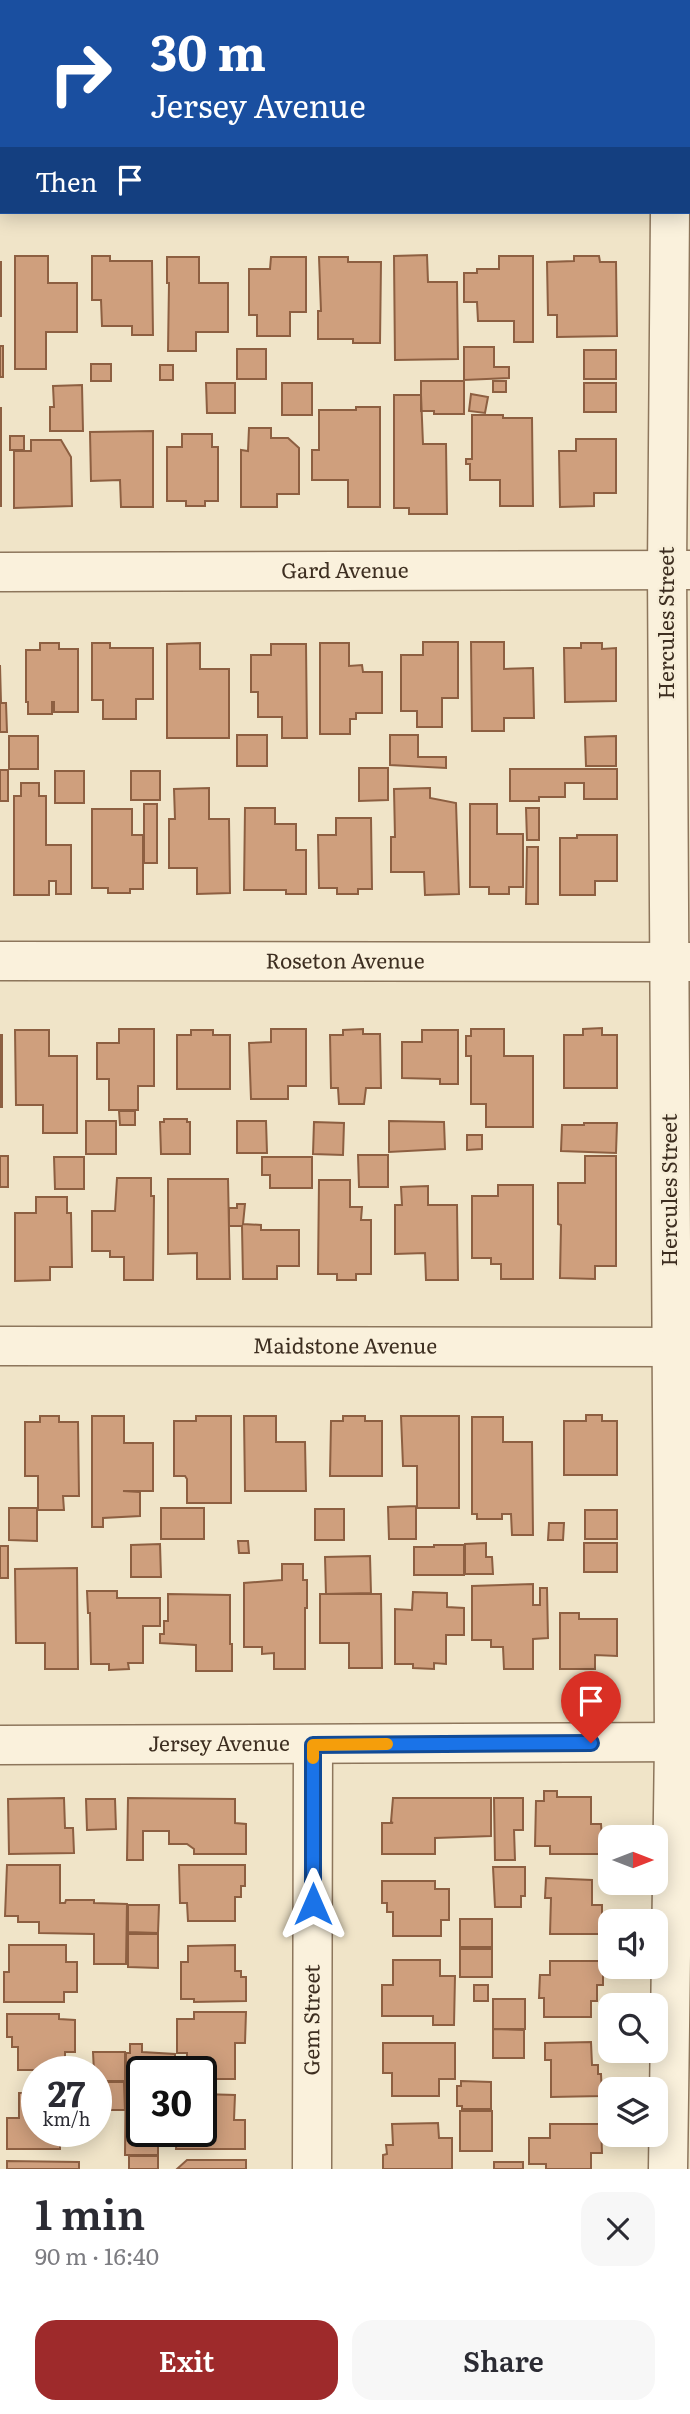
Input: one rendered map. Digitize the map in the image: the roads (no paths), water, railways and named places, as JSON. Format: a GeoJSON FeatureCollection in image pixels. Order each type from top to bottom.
{"type":"FeatureCollection","features":[{"type":"Feature","properties":{"kind":"street","name":"Hercules Street"},"geometry":{"type":"LineString","coordinates":[[668,2169],[682,1742],[678,570],[670,214]]}},
{"type":"Feature","properties":{"kind":"street","name":"Gard Avenue"},"geometry":{"type":"LineString","coordinates":[[0,572],[678,570]]}},
{"type":"Feature","properties":{"kind":"street","name":"Roseton Avenue"},"geometry":{"type":"LineString","coordinates":[[0,961],[680,962]]}},
{"type":"Feature","properties":{"kind":"street","name":"Maidstone Avenue"},"geometry":{"type":"LineString","coordinates":[[0,1346],[680,1347]]}},
{"type":"Feature","properties":{"kind":"street","name":"Jersey Avenue"},"geometry":{"type":"LineString","coordinates":[[0,1745],[682,1742]]}},
{"type":"Feature","properties":{"kind":"street","name":"Gem Street"},"geometry":{"type":"LineString","coordinates":[[312,2169],[313,1745]]}}]}
